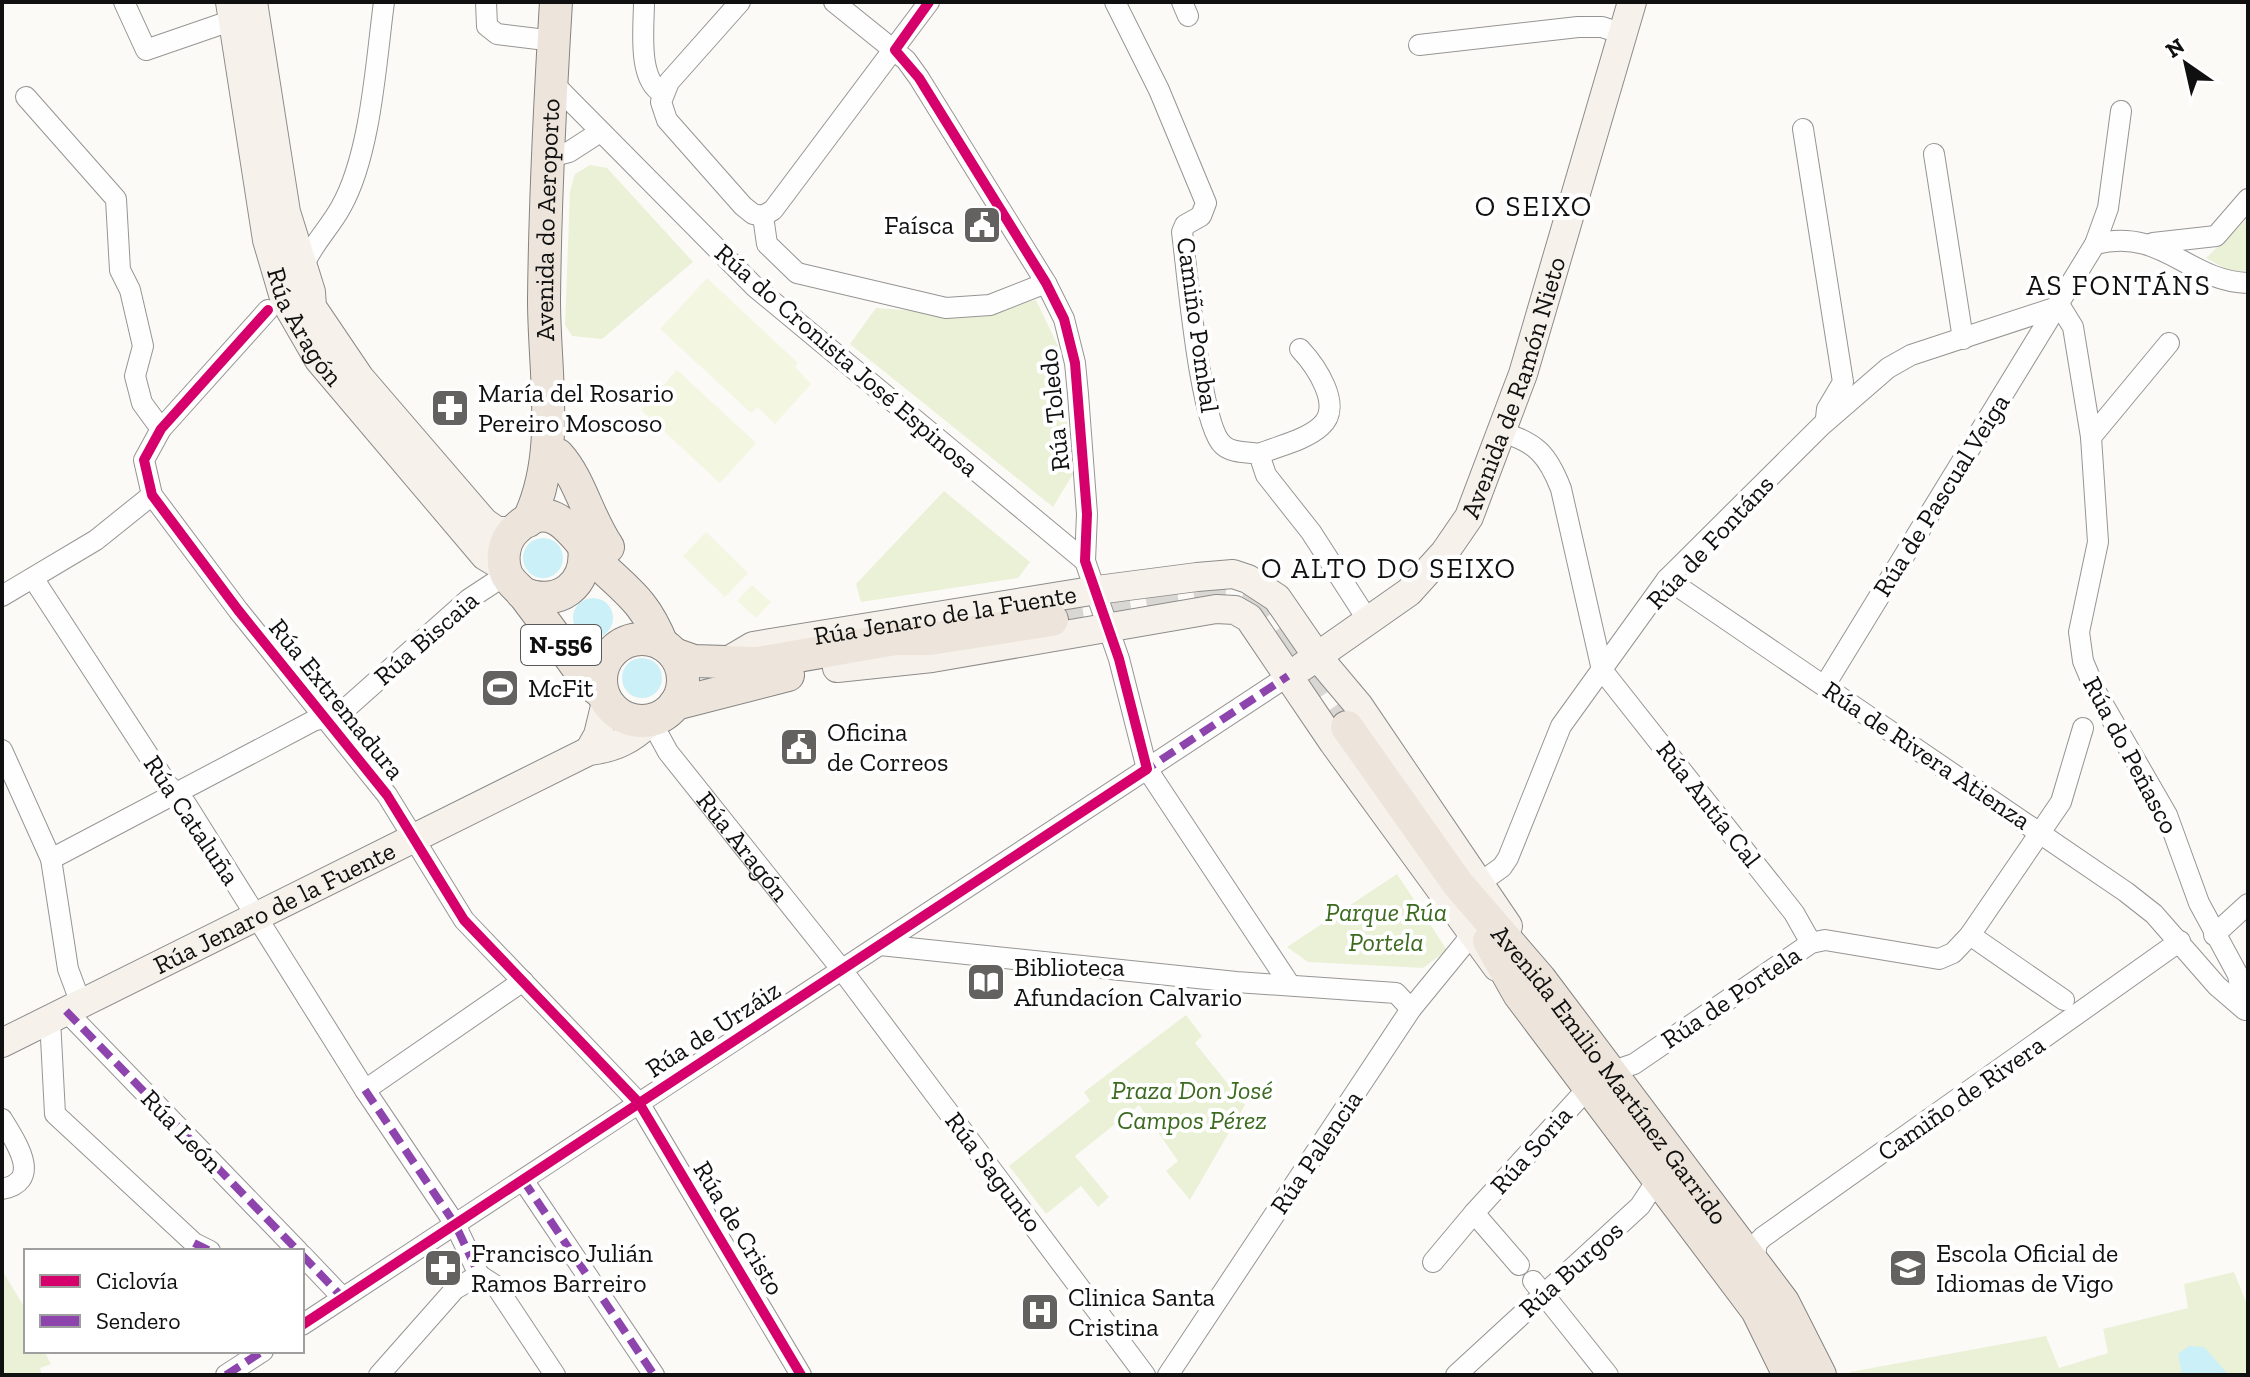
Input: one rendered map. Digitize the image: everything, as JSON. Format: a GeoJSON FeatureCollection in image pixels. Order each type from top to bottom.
{"type":"FeatureCollection","features":[{"type":"Feature","properties":{"kind":"main road","name":"Avenida do Aeroporto"},"geometry":{"type":"LineString","coordinates":[[556,2],[544,300],[554,447],[579,538]]}},
{"type":"Feature","properties":{"kind":"main road","name":"Avenida de Ramón Nieto"},"geometry":{"type":"LineString","coordinates":[[1288,676],[1409,592],[1445,552],[1475,503],[1523,374],[1632,2]]}},
{"type":"Feature","properties":{"kind":"main road","name":"Rúa Aragón"},"geometry":{"type":"LineString","coordinates":[[238,8],[286,212],[311,292],[288,306]]}},
{"type":"Feature","properties":{"kind":"main road","name":"Rúa Aragón"},"geometry":{"type":"LineString","coordinates":[[238,8],[267,240],[288,306],[319,360],[485,556],[511,579],[587,681],[630,720],[663,712],[683,684],[680,663],[668,649],[651,616],[626,585],[579,538],[552,518],[521,526],[490,526],[467,504],[383,400],[288,306]]}},
{"type":"Feature","properties":{"kind":"main road","name":"Avenida do Aeroporto"},"geometry":{"type":"LineString","coordinates":[[521,526],[537,502],[554,447]]}},
{"type":"Feature","properties":{"kind":"main road"},"geometry":{"type":"LineString","coordinates":[[554,447],[570,468],[589,517],[624,570],[626,585]]}},
{"type":"Feature","properties":{"kind":"main road"},"geometry":{"type":"LineString","coordinates":[[521,526],[505,548],[511,579],[550,599],[575,586],[583,574],[579,538]]}},
{"type":"Feature","properties":{"kind":"main road","name":"Rúa Jenaro de la Fuente"},"geometry":{"type":"LineString","coordinates":[[731,659],[753,646],[1097,590],[1233,574],[1248,579],[1277,598],[1317,656]]}},
{"type":"Feature","properties":{"kind":"main road","name":"Rúa Jenaro de la Fuente"},"geometry":{"type":"LineString","coordinates":[[2,1043],[589,751],[617,746],[633,738],[663,712],[761,680],[932,658],[1216,609],[1235,610],[1249,618],[1288,676]]}},
{"type":"Feature","properties":{"kind":"main road"},"geometry":{"type":"LineString","coordinates":[[930,639],[1052,620]]}},
{"type":"Feature","properties":{"kind":"main road"},"geometry":{"type":"LineString","coordinates":[[589,751],[598,735],[604,697],[602,668],[616,648],[638,639],[668,649]]}},
{"type":"Feature","properties":{"kind":"main road","name":"Rúa Jenaro de la Fuente"},"geometry":{"type":"LineString","coordinates":[[668,649],[694,661],[731,659],[757,663],[896,639],[930,639]]}},
{"type":"Feature","properties":{"kind":"main road","name":"Rúa Jenaro de la Fuente"},"geometry":{"type":"LineString","coordinates":[[837,668],[930,639]]}},
{"type":"Feature","properties":{"kind":"main road"},"geometry":{"type":"LineString","coordinates":[[1317,656],[1359,706],[1469,883],[1527,984]]}},
{"type":"Feature","properties":{"kind":"main road","name":"Avenida Emilio Martínez Garrido"},"geometry":{"type":"LineString","coordinates":[[1288,676],[1470,932],[1527,984],[1663,1166],[1757,1310],[1789,1375]]}},
{"type":"Feature","properties":{"kind":"main road"},"geometry":{"type":"LineString","coordinates":[[1347,727],[1469,883]]}},
{"type":"Feature","properties":{"kind":"main road","name":"Avenida Emilio Martínez Garrido"},"geometry":{"type":"LineString","coordinates":[[1663,1166],[1754,1262],[1783,1302],[1820,1375]]}},
{"type":"Feature","properties":{"kind":"street"},"geometry":{"type":"LineString","coordinates":[[124,2],[146,50],[238,8]]}},
{"type":"Feature","properties":{"kind":"street"},"geometry":{"type":"LineString","coordinates":[[302,269],[312,244],[341,207],[353,176],[376,79],[384,2]]}},
{"type":"Feature","properties":{"kind":"street"},"geometry":{"type":"LineString","coordinates":[[486,2],[487,26],[497,34],[554,41]]}},
{"type":"Feature","properties":{"kind":"street"},"geometry":{"type":"LineString","coordinates":[[644,2],[646,65],[655,89],[662,93],[667,120],[743,206],[753,214],[763,216],[773,210],[929,2]]}},
{"type":"Feature","properties":{"kind":"street"},"geometry":{"type":"LineString","coordinates":[[662,93],[740,2]]}},
{"type":"Feature","properties":{"kind":"street","name":"Rúa Toledo"},"geometry":{"type":"LineString","coordinates":[[834,2],[895,50],[919,78],[1046,283],[1064,319],[1075,363],[1087,514],[1085,561],[1097,590],[1147,769],[1290,985]]}},
{"type":"Feature","properties":{"kind":"street","name":"Camiño Pombal"},"geometry":{"type":"LineString","coordinates":[[1115,2],[1159,90],[1206,203],[1201,216],[1185,225],[1182,232],[1195,338],[1213,433],[1229,449],[1259,454]]}},
{"type":"Feature","properties":{"kind":"street"},"geometry":{"type":"LineString","coordinates":[[1419,45],[1578,27],[1602,27],[1623,34]]}},
{"type":"Feature","properties":{"kind":"street","name":"Rúa do Cronista José Espinosa"},"geometry":{"type":"LineString","coordinates":[[551,81],[595,122],[600,132],[755,287],[1085,561]]}},
{"type":"Feature","properties":{"kind":"street"},"geometry":{"type":"LineString","coordinates":[[26,97],[116,199],[120,270],[130,290],[143,346],[135,376],[142,403],[161,429]]}},
{"type":"Feature","properties":{"kind":"street"},"geometry":{"type":"LineString","coordinates":[[2060,306],[2095,244],[2108,208],[2121,111]]}},
{"type":"Feature","properties":{"kind":"street"},"geometry":{"type":"LineString","coordinates":[[586,115],[550,142],[569,152],[600,132]]}},
{"type":"Feature","properties":{"kind":"street","name":"Rúa de Fontáns"},"geometry":{"type":"LineString","coordinates":[[1803,129],[1843,382],[1827,409],[1826,421]]}},
{"type":"Feature","properties":{"kind":"street"},"geometry":{"type":"LineString","coordinates":[[1934,154],[1963,339]]}},
{"type":"Feature","properties":{"kind":"street"},"geometry":{"type":"LineString","coordinates":[[2095,244],[2110,241],[2153,243],[2216,236],[2248,199]]}},
{"type":"Feature","properties":{"kind":"street"},"geometry":{"type":"LineString","coordinates":[[763,216],[767,244],[783,261],[797,273],[842,284],[946,308],[990,305],[1046,283]]}},
{"type":"Feature","properties":{"kind":"street"},"geometry":{"type":"LineString","coordinates":[[2153,243],[2216,279],[2248,283]]}},
{"type":"Feature","properties":{"kind":"street","name":"Rúa Extremadura"},"geometry":{"type":"LineString","coordinates":[[288,306],[161,429],[144,460],[152,495],[238,610],[392,803],[464,920],[639,1103]]}},
{"type":"Feature","properties":{"kind":"street","name":"Rúa de Fontáns"},"geometry":{"type":"LineString","coordinates":[[1469,883],[1502,867],[1508,858],[1561,726],[1667,579],[1826,421],[1888,368],[1911,355],[2060,306]]}},
{"type":"Feature","properties":{"kind":"street","name":"Rúa do Peñasco"},"geometry":{"type":"LineString","coordinates":[[2060,306],[2073,327],[2091,437],[2098,542],[2079,632],[2083,661],[2096,692],[2167,815],[2214,935],[2238,975],[2245,1011]]}},
{"type":"Feature","properties":{"kind":"street","name":"Rúa de Pascual Veiga"},"geometry":{"type":"LineString","coordinates":[[1825,685],[2060,306]]}},
{"type":"Feature","properties":{"kind":"street"},"geometry":{"type":"LineString","coordinates":[[2091,437],[2169,343]]}},
{"type":"Feature","properties":{"kind":"street"},"geometry":{"type":"LineString","coordinates":[[1300,349],[1316,366],[1328,399],[1329,415],[1321,426],[1259,454],[1266,475],[1311,532],[1369,622]]}},
{"type":"Feature","properties":{"kind":"street"},"geometry":{"type":"LineString","coordinates":[[1501,432],[1534,444],[1553,468],[1561,489],[1602,670]]}},
{"type":"Feature","properties":{"kind":"street"},"geometry":{"type":"LineString","coordinates":[[2,596],[96,540],[152,495]]}},
{"type":"Feature","properties":{"kind":"street","name":"Rúa Cataluña"},"geometry":{"type":"LineString","coordinates":[[33,578],[175,794],[186,804],[365,1090],[455,1224]]}},
{"type":"Feature","properties":{"kind":"street","name":"Rúa Biscaia"},"geometry":{"type":"LineString","coordinates":[[51,859],[313,721],[342,712],[481,589],[511,579]]}},
{"type":"Feature","properties":{"kind":"street","name":"Rúa de Rivera Atienza"},"geometry":{"type":"LineString","coordinates":[[1667,579],[2126,892],[2180,941]]}},
{"type":"Feature","properties":{"kind":"street","name":"Rúa Antía Cal"},"geometry":{"type":"LineString","coordinates":[[1602,670],[1794,913],[1811,943]]}},
{"type":"Feature","properties":{"kind":"street","name":"Avenida de Ramón Nieto"},"geometry":{"type":"LineString","coordinates":[[1147,769],[1288,676]]}},
{"type":"Feature","properties":{"kind":"street","name":"Rúa Aragón"},"geometry":{"type":"LineString","coordinates":[[663,712],[668,752],[842,970]]}},
{"type":"Feature","properties":{"kind":"street","name":"Rúa de Portela"},"geometry":{"type":"LineString","coordinates":[[1595,1076],[1634,1064],[1811,943],[1825,940],[1939,959],[1953,953],[1970,935],[2061,802],[2083,728]]}},
{"type":"Feature","properties":{"kind":"street"},"geometry":{"type":"LineString","coordinates":[[2,750],[8,780],[51,859],[68,969],[55,1114],[202,1247]]}},
{"type":"Feature","properties":{"kind":"street","name":"Rúa de Urzáiz"},"geometry":{"type":"LineString","coordinates":[[304,1324],[1147,769]]}},
{"type":"Feature","properties":{"kind":"street"},"geometry":{"type":"LineString","coordinates":[[2214,935],[2248,904]]}},
{"type":"Feature","properties":{"kind":"street","name":"Rúa Palencia"},"geometry":{"type":"LineString","coordinates":[[1168,1375],[1411,1009],[1465,943],[1470,932]]}},
{"type":"Feature","properties":{"kind":"street"},"geometry":{"type":"LineString","coordinates":[[1970,935],[2064,1000]]}},
{"type":"Feature","properties":{"kind":"street"},"geometry":{"type":"LineString","coordinates":[[2180,941],[2217,986],[2245,1011]]}},
{"type":"Feature","properties":{"kind":"street","name":"Camiño de Rivera"},"geometry":{"type":"LineString","coordinates":[[1754,1262],[1757,1243],[1763,1237],[2180,941]]}},
{"type":"Feature","properties":{"kind":"street"},"geometry":{"type":"LineString","coordinates":[[880,945],[1236,982],[1396,993],[1411,1009]]}},
{"type":"Feature","properties":{"kind":"street","name":"Rúa Sagunto"},"geometry":{"type":"LineString","coordinates":[[842,970],[1145,1375]]}},
{"type":"Feature","properties":{"kind":"street"},"geometry":{"type":"LineString","coordinates":[[365,1090],[523,981]]}},
{"type":"Feature","properties":{"kind":"street","name":"Rúa León"},"geometry":{"type":"LineString","coordinates":[[66,1012],[296,1249]]}},
{"type":"Feature","properties":{"kind":"street","name":"Rúa Soria"},"geometry":{"type":"LineString","coordinates":[[1433,1262],[1595,1076]]}},
{"type":"Feature","properties":{"kind":"street","name":"Rúa de Cristo"},"geometry":{"type":"LineString","coordinates":[[639,1103],[801,1375]]}},
{"type":"Feature","properties":{"kind":"street"},"geometry":{"type":"LineString","coordinates":[[2,1119],[25,1161],[24,1174],[15,1185],[2,1189]]}},
{"type":"Feature","properties":{"kind":"street","name":"Rúa Burgos"},"geometry":{"type":"LineString","coordinates":[[1456,1375],[1532,1280],[1640,1206],[1663,1166]]}},
{"type":"Feature","properties":{"kind":"street"},"geometry":{"type":"LineString","coordinates":[[523,1180],[654,1375]]}},
{"type":"Feature","properties":{"kind":"street","name":"Rúa Soria"},"geometry":{"type":"LineString","coordinates":[[1474,1213],[1608,1375]]}},
{"type":"Feature","properties":{"kind":"street"},"geometry":{"type":"LineString","coordinates":[[455,1224],[479,1275],[496,1286],[555,1375]]}},
{"type":"Feature","properties":{"kind":"street","name":"Rúa León"},"geometry":{"type":"LineString","coordinates":[[304,1257],[343,1298]]}},
{"type":"Feature","properties":{"kind":"street"},"geometry":{"type":"LineString","coordinates":[[379,1375],[455,1289],[479,1275]]}},
{"type":"Feature","properties":{"kind":"street"},"geometry":{"type":"LineString","coordinates":[[226,1375],[260,1353]]}},
{"type":"Feature","properties":{"kind":"green space"},"geometry":{"type":"Polygon","coordinates":[[[590,165],[607,168],[693,262],[602,339],[572,336],[565,325],[570,191],[575,174],[590,165]]]}},
{"type":"Feature","properties":{"kind":"green space"},"geometry":{"type":"Polygon","coordinates":[[[2248,218],[2248,271],[2232,272],[2206,258],[2248,218]]]}},
{"type":"Feature","properties":{"kind":"green space"},"geometry":{"type":"Polygon","coordinates":[[[707,278],[798,363],[795,367],[811,384],[775,424],[757,407],[751,413],[660,329],[707,278]]]}},
{"type":"Feature","properties":{"kind":"green space"},"geometry":{"type":"Polygon","coordinates":[[[1036,300],[1058,346],[1073,474],[1053,507],[850,344],[876,308],[973,315],[1036,300]]]}},
{"type":"Feature","properties":{"kind":"green space"},"geometry":{"type":"Polygon","coordinates":[[[677,370],[756,443],[720,483],[641,410],[677,370]]]}},
{"type":"Feature","properties":{"kind":"green space"},"geometry":{"type":"Polygon","coordinates":[[[944,491],[1030,562],[1018,578],[861,602],[856,584],[944,491]]]}},
{"type":"Feature","properties":{"kind":"green space"},"geometry":{"type":"Polygon","coordinates":[[[706,532],[748,573],[725,597],[683,556],[706,532]]]}},
{"type":"Feature","properties":{"kind":"green space"},"geometry":{"type":"Polygon","coordinates":[[[752,585],[771,602],[756,618],[737,601],[752,585]]]}},
{"type":"Feature","properties":{"kind":"green space","name":"Parque Rúa Portela"},"geometry":{"type":"Polygon","coordinates":[[[1397,874],[1447,950],[1423,968],[1308,962],[1287,947],[1397,874]]]}},
{"type":"Feature","properties":{"kind":"green space","name":"Praza Don José Campos Pérez"},"geometry":{"type":"Polygon","coordinates":[[[1186,1015],[1202,1036],[1195,1043],[1245,1105],[1190,1200],[1166,1171],[1178,1161],[1139,1105],[1075,1156],[1109,1197],[1098,1207],[1081,1186],[1046,1214],[1009,1166],[1090,1101],[1084,1092],[1186,1015]]]}},
{"type":"Feature","properties":{"kind":"green space"},"geometry":{"type":"Polygon","coordinates":[[[2,1270],[24,1307],[24,1353],[45,1353],[51,1364],[40,1368],[42,1375],[2,1375],[2,1270]]]}},
{"type":"Feature","properties":{"kind":"green space"},"geometry":{"type":"Polygon","coordinates":[[[2234,1272],[2248,1307],[2248,1375],[1851,1375],[1850,1372],[2046,1336],[2059,1368],[2108,1353],[2103,1329],[2188,1308],[2184,1284],[2234,1272]]]}},
{"type":"Feature","properties":{"kind":"water"},"geometry":{"type":"Polygon","coordinates":[[[543,538],[557,544],[563,558],[557,572],[543,578],[529,572],[523,558],[529,544],[543,538]]]}},
{"type":"Feature","properties":{"kind":"water"},"geometry":{"type":"Polygon","coordinates":[[[593,598],[607,604],[613,618],[607,632],[593,638],[579,632],[573,618],[579,604],[593,598]]]}},
{"type":"Feature","properties":{"kind":"water"},"geometry":{"type":"Polygon","coordinates":[[[642,658],[656,664],[662,678],[656,692],[642,698],[628,692],[622,678],[628,664],[642,658]]]}},
{"type":"Feature","properties":{"kind":"water"},"geometry":{"type":"Polygon","coordinates":[[[2189,1346],[2204,1347],[2229,1375],[2182,1375],[2178,1354],[2189,1346]]]}},
{"type":"Feature","properties":{"kind":"tunnel"},"geometry":{"type":"LineString","coordinates":[[1052,620],[1203,594],[1231,595],[1253,605],[1276,627],[1347,727]]}},
{"type":"Feature","properties":{"kind":"marked path"},"geometry":{"type":"LineString","coordinates":[[1141,773],[1288,676]]}},
{"type":"Feature","properties":{"kind":"marked path"},"geometry":{"type":"LineString","coordinates":[[66,1011],[296,1249]]}},
{"type":"Feature","properties":{"kind":"marked path"},"geometry":{"type":"LineString","coordinates":[[365,1090],[455,1224],[479,1275]]}},
{"type":"Feature","properties":{"kind":"marked path"},"geometry":{"type":"LineString","coordinates":[[523,1180],[654,1375]]}},
{"type":"Feature","properties":{"kind":"marked path"},"geometry":{"type":"LineString","coordinates":[[194,1243],[206,1249]]}},
{"type":"Feature","properties":{"kind":"marked path"},"geometry":{"type":"LineString","coordinates":[[304,1257],[343,1298]]}},
{"type":"Feature","properties":{"kind":"marked path"},"geometry":{"type":"LineString","coordinates":[[226,1375],[260,1353]]}},
{"type":"Feature","properties":{"kind":"cycle path"},"geometry":{"type":"LineString","coordinates":[[304,1324],[1147,769],[1119,659],[1085,561],[1087,514],[1075,363],[1064,319],[1046,283],[919,78],[895,50],[929,2]]}},
{"type":"Feature","properties":{"kind":"cycle path"},"geometry":{"type":"LineString","coordinates":[[268,310],[161,429],[144,460],[152,495],[238,610],[387,795],[464,920],[639,1103],[801,1375]]}},
{"type":"Feature","properties":{"kind":"place","name":"Faísca"},"geometry":{"type":"Point","coordinates":[982,225]}},
{"type":"Feature","properties":{"kind":"place","name":"María del Rosario Pereiro Moscoso"},"geometry":{"type":"Point","coordinates":[450,408]}},
{"type":"Feature","properties":{"kind":"place","name":"McFit"},"geometry":{"type":"Point","coordinates":[500,688]}},
{"type":"Feature","properties":{"kind":"place","name":"Oficina de Correos"},"geometry":{"type":"Point","coordinates":[799,747]}},
{"type":"Feature","properties":{"kind":"place","name":"Biblioteca Afundacíon Calvario"},"geometry":{"type":"Point","coordinates":[986,982]}},
{"type":"Feature","properties":{"kind":"place","name":"Francisco Julián Ramos Barreiro"},"geometry":{"type":"Point","coordinates":[443,1268]}},
{"type":"Feature","properties":{"kind":"place","name":"Escola Oficial de Idiomas de Vigo"},"geometry":{"type":"Point","coordinates":[1908,1268]}},
{"type":"Feature","properties":{"kind":"place","name":"Clinica Santa Cristina"},"geometry":{"type":"Point","coordinates":[1040,1312]}},
{"type":"Feature","properties":{"kind":"district","name":"O SEIXO"},"geometry":{"type":"Point","coordinates":[1534,206]}},
{"type":"Feature","properties":{"kind":"district","name":"AS FONTÁNS"},"geometry":{"type":"Point","coordinates":[2119,285]}},
{"type":"Feature","properties":{"kind":"district","name":"O ALTO DO SEIXO"},"geometry":{"type":"Point","coordinates":[1389,568]}}]}
